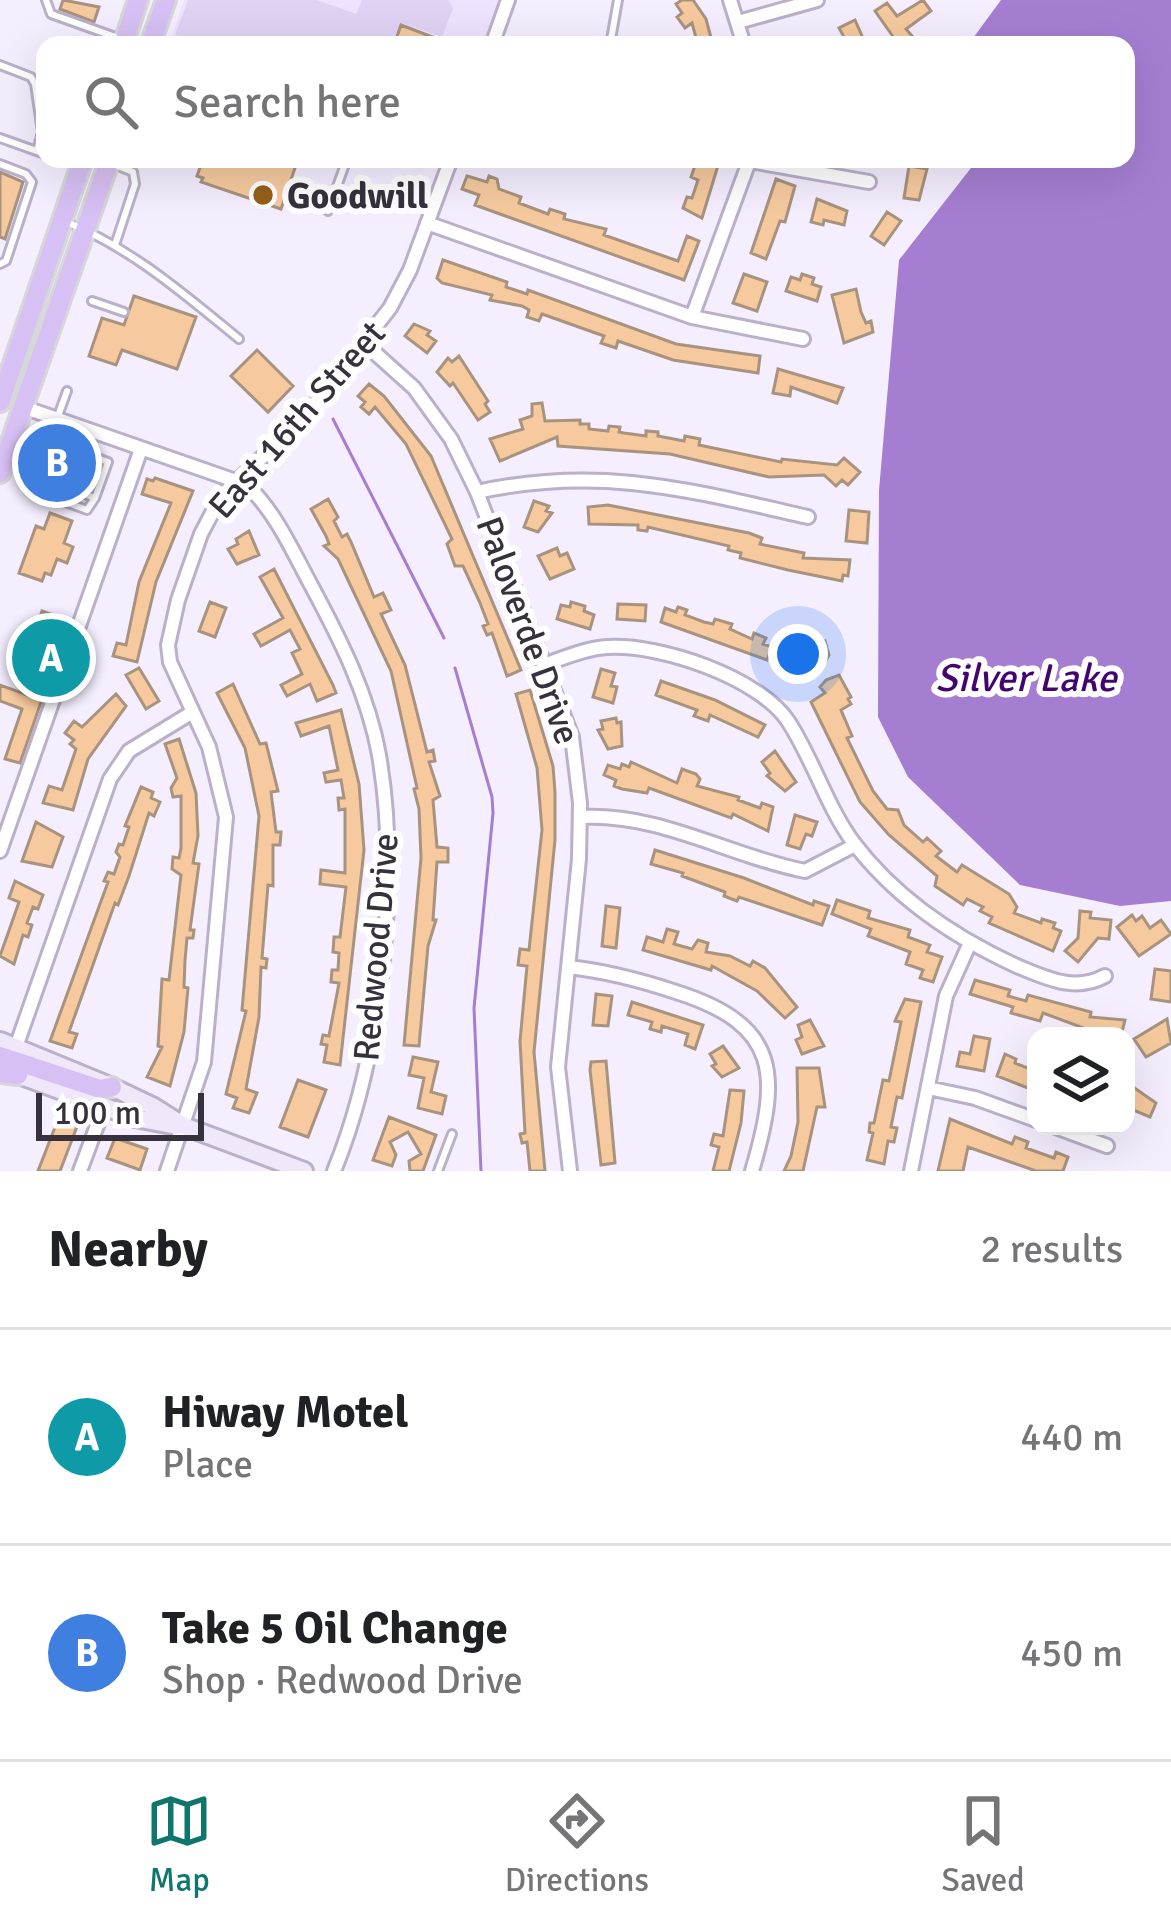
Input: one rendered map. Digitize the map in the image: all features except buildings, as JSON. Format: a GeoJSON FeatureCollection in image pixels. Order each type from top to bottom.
{"type":"FeatureCollection","features":[{"type":"Feature","properties":{"kind":"highway"},"geometry":{"type":"LineString","coordinates":[[125,36],[138,0]]}},
{"type":"Feature","properties":{"kind":"highway"},"geometry":{"type":"LineString","coordinates":[[153,36],[166,0]]}},
{"type":"Feature","properties":{"kind":"highway"},"geometry":{"type":"LineString","coordinates":[[0,403],[80,168]]}},
{"type":"Feature","properties":{"kind":"highway"},"geometry":{"type":"LineString","coordinates":[[0,473],[108,168]]}},
{"type":"Feature","properties":{"kind":"highway"},"geometry":{"type":"LineString","coordinates":[[5,1048],[100,1089],[112,1087]]}},
{"type":"Feature","properties":{"kind":"main road"},"geometry":{"type":"LineString","coordinates":[[4,1073],[150,1123],[184,1126]]}},
{"type":"Feature","properties":{"kind":"main road"},"geometry":{"type":"LineString","coordinates":[[112,1087],[184,1126],[304,1171]]}},
{"type":"Feature","properties":{"kind":"street"},"geometry":{"type":"LineString","coordinates":[[495,36],[508,0]]}},
{"type":"Feature","properties":{"kind":"street"},"geometry":{"type":"LineString","coordinates":[[730,0],[742,36]]}},
{"type":"Feature","properties":{"kind":"street"},"geometry":{"type":"LineString","coordinates":[[739,22],[818,0]]}},
{"type":"Feature","properties":{"kind":"street","name":"East 16th Street"},"geometry":{"type":"LineString","coordinates":[[166,1171],[196,1093],[206,1047],[226,836],[220,782],[170,662],[170,631],[200,534],[232,481],[303,419],[401,290],[448,168]]}},
{"type":"Feature","properties":{"kind":"street"},"geometry":{"type":"LineString","coordinates":[[692,317],[747,168]]}},
{"type":"Feature","properties":{"kind":"street"},"geometry":{"type":"LineString","coordinates":[[793,168],[869,182]]}},
{"type":"Feature","properties":{"kind":"street"},"geometry":{"type":"LineString","coordinates":[[427,224],[692,317],[803,339]]}},
{"type":"Feature","properties":{"kind":"street","name":"Paloverde Drive"},"geometry":{"type":"LineString","coordinates":[[364,344],[415,388],[452,439],[572,737],[580,817],[558,1067],[570,1171]]}},
{"type":"Feature","properties":{"kind":"street","name":"Redwood Drive"},"geometry":{"type":"LineString","coordinates":[[22,406],[248,485],[265,502],[353,671],[379,752],[387,863],[375,1011],[356,1112],[334,1171]]}},
{"type":"Feature","properties":{"kind":"street"},"geometry":{"type":"LineString","coordinates":[[0,851],[8,808],[141,449]]}},
{"type":"Feature","properties":{"kind":"street"},"geometry":{"type":"LineString","coordinates":[[477,492],[536,481],[610,478],[808,517]]}},
{"type":"Feature","properties":{"kind":"street"},"geometry":{"type":"LineString","coordinates":[[546,664],[592,649],[638,649],[754,689],[776,705],[790,725],[855,844],[888,881],[969,945],[1056,982],[1090,984],[1105,976]]}},
{"type":"Feature","properties":{"kind":"street"},"geometry":{"type":"LineString","coordinates":[[5,1048],[110,779],[129,751],[191,713]]}},
{"type":"Feature","properties":{"kind":"street"},"geometry":{"type":"LineString","coordinates":[[580,817],[658,824],[806,872],[855,844]]}},
{"type":"Feature","properties":{"kind":"street"},"geometry":{"type":"LineString","coordinates":[[911,1171],[949,984],[969,945]]}},
{"type":"Feature","properties":{"kind":"street"},"geometry":{"type":"LineString","coordinates":[[568,967],[626,976],[703,1000],[740,1020],[763,1054],[770,1095],[752,1171]]}},
{"type":"Feature","properties":{"kind":"street"},"geometry":{"type":"LineString","coordinates":[[928,1088],[1027,1117]]}},
{"type":"Feature","properties":{"kind":"street"},"geometry":{"type":"LineString","coordinates":[[80,1171],[104,1107]]}},
{"type":"Feature","properties":{"kind":"street"},"geometry":{"type":"LineString","coordinates":[[1077,1135],[1107,1146]]}},
{"type":"Feature","properties":{"kind":"lane"},"geometry":{"type":"LineString","coordinates":[[46,0],[51,14],[106,36]]}},
{"type":"Feature","properties":{"kind":"lane"},"geometry":{"type":"LineString","coordinates":[[612,36],[618,0]]}},
{"type":"Feature","properties":{"kind":"lane"},"geometry":{"type":"LineString","coordinates":[[0,65],[31,77],[36,90]]}},
{"type":"Feature","properties":{"kind":"lane"},"geometry":{"type":"LineString","coordinates":[[0,138],[36,150]]}},
{"type":"Feature","properties":{"kind":"lane"},"geometry":{"type":"LineString","coordinates":[[0,164],[26,174],[32,182],[6,261],[0,264]]}},
{"type":"Feature","properties":{"kind":"lane"},"geometry":{"type":"LineString","coordinates":[[115,245],[135,184],[133,172],[125,168]]}},
{"type":"Feature","properties":{"kind":"lane"},"geometry":{"type":"LineString","coordinates":[[328,211],[344,168]]}},
{"type":"Feature","properties":{"kind":"lane"},"geometry":{"type":"LineString","coordinates":[[63,220],[115,245],[170,282],[239,339]]}},
{"type":"Feature","properties":{"kind":"lane"},"geometry":{"type":"LineString","coordinates":[[92,301],[124,312]]}},
{"type":"Feature","properties":{"kind":"lane"},"geometry":{"type":"LineString","coordinates":[[57,419],[67,392]]}},
{"type":"Feature","properties":{"kind":"lane"},"geometry":{"type":"LineString","coordinates":[[52,454],[58,444],[108,462],[95,498],[87,510],[44,494],[44,477],[95,498]]}},
{"type":"Feature","properties":{"kind":"lane"},"geometry":{"type":"LineString","coordinates":[[438,1171],[452,1134]]}},
{"type":"Feature","properties":{"kind":"shaded area"},"geometry":{"type":"Polygon","coordinates":[[[184,0],[500,0],[487,36],[172,36],[184,0]]]}},
{"type":"Feature","properties":{"kind":"shaded area"},"geometry":{"type":"Polygon","coordinates":[[[188,0],[317,0],[356,14],[362,0],[448,0],[453,8],[442,36],[402,23],[395,36],[175,35],[188,0]]]}},
{"type":"Feature","properties":{"kind":"water","name":"Silver Lake"},"geometry":{"type":"Polygon","coordinates":[[[1001,0],[1171,0],[1171,901],[1120,906],[1020,885],[908,777],[878,717],[879,490],[899,260],[971,168],[1135,168],[1135,36],[975,36],[1001,0]]]}},
{"type":"Feature","properties":{"kind":"waterway"},"geometry":{"type":"LineString","coordinates":[[333,419],[444,638]]}},
{"type":"Feature","properties":{"kind":"waterway"},"geometry":{"type":"LineString","coordinates":[[455,668],[493,813],[474,1008],[481,1171]]}},
{"type":"Feature","properties":{"kind":"place","name":"Goodwill"},"geometry":{"type":"Point","coordinates":[263,195]}},
{"type":"Feature","properties":{"kind":"place","name":"Take 5 Oil Change"},"geometry":{"type":"Point","coordinates":[57,463]}},
{"type":"Feature","properties":{"kind":"place","name":"Hiway Motel"},"geometry":{"type":"Point","coordinates":[51,658]}}]}
